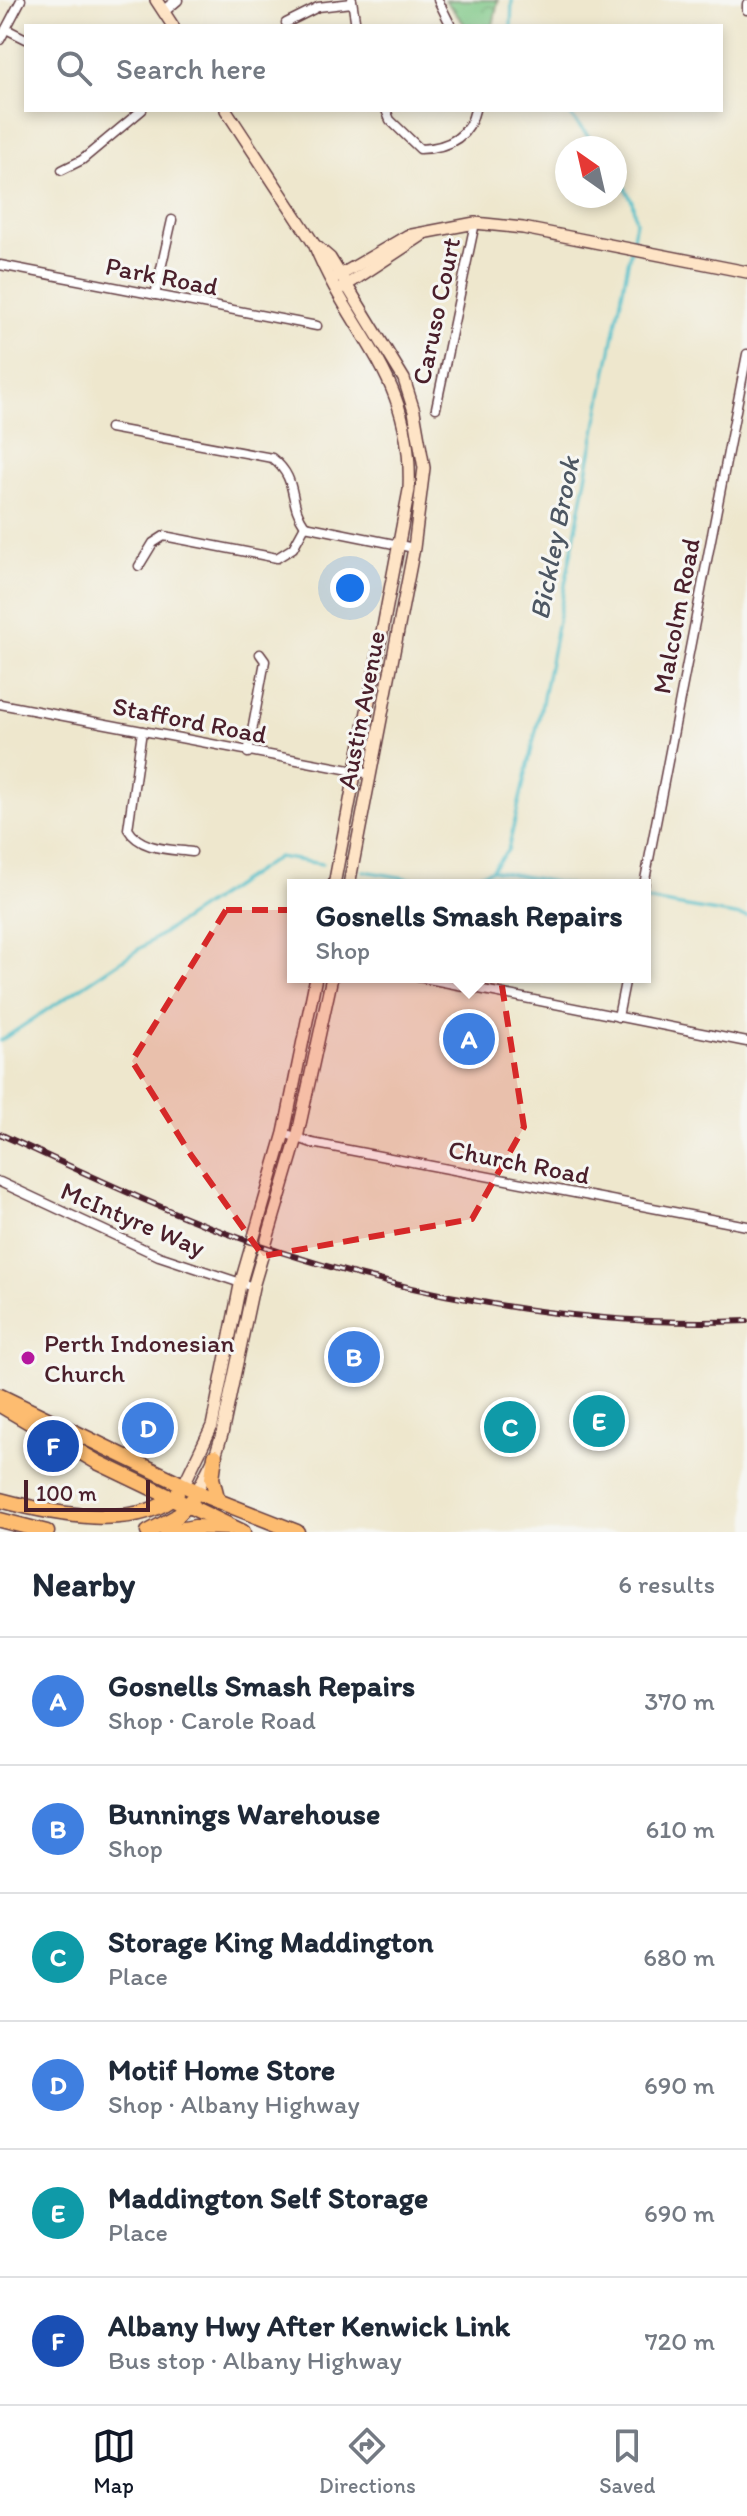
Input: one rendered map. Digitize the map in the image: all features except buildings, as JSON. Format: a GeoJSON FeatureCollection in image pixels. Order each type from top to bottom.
{"type":"FeatureCollection","features":[{"type":"Feature","properties":{"kind":"highway"},"geometry":{"type":"LineString","coordinates":[[0,1396],[218,1501],[297,1532]]}},
{"type":"Feature","properties":{"kind":"highway"},"geometry":{"type":"LineString","coordinates":[[0,1405],[97,1462],[238,1530]]}},
{"type":"Feature","properties":{"kind":"highway"},"geometry":{"type":"LineString","coordinates":[[215,1456],[212,1478],[218,1501]]}},
{"type":"Feature","properties":{"kind":"highway"},"geometry":{"type":"LineString","coordinates":[[117,1526],[144,1512],[149,1498],[145,1485]]}},
{"type":"Feature","properties":{"kind":"highway"},"geometry":{"type":"LineString","coordinates":[[0,1500],[117,1526],[152,1516],[190,1488]]}},
{"type":"Feature","properties":{"kind":"highway"},"geometry":{"type":"LineString","coordinates":[[148,1532],[176,1517],[187,1506],[190,1488]]}},
{"type":"Feature","properties":{"kind":"highway"},"geometry":{"type":"LineString","coordinates":[[0,1520],[47,1532]]}},
{"type":"Feature","properties":{"kind":"highway"},"geometry":{"type":"LineString","coordinates":[[167,1532],[195,1527],[238,1530]]}},
{"type":"Feature","properties":{"kind":"main road"},"geometry":{"type":"LineString","coordinates":[[158,3],[172,24]]}},
{"type":"Feature","properties":{"kind":"main road"},"geometry":{"type":"LineString","coordinates":[[227,112],[314,244],[330,258],[340,283],[427,232],[475,223],[498,223],[747,272]]}},
{"type":"Feature","properties":{"kind":"main road","name":"Austin Avenue"},"geometry":{"type":"LineString","coordinates":[[335,879],[409,490],[406,433],[383,365],[340,283]]}},
{"type":"Feature","properties":{"kind":"main road","name":"Austin Avenue"},"geometry":{"type":"LineString","coordinates":[[340,283],[404,379],[414,411],[424,468],[414,548],[350,879]]}},
{"type":"Feature","properties":{"kind":"main road"},"geometry":{"type":"LineString","coordinates":[[190,1488],[212,1426],[247,1286],[284,1133],[315,983]]}},
{"type":"Feature","properties":{"kind":"main road"},"geometry":{"type":"LineString","coordinates":[[190,1488],[215,1456],[247,1286],[297,1138],[331,983]]}},
{"type":"Feature","properties":{"kind":"street"},"geometry":{"type":"LineString","coordinates":[[0,40],[21,0]]}},
{"type":"Feature","properties":{"kind":"street"},"geometry":{"type":"LineString","coordinates":[[158,3],[177,0]]}},
{"type":"Feature","properties":{"kind":"street"},"geometry":{"type":"LineString","coordinates":[[438,0],[450,24]]}},
{"type":"Feature","properties":{"kind":"street"},"geometry":{"type":"LineString","coordinates":[[286,23],[318,7],[352,2],[356,24]]}},
{"type":"Feature","properties":{"kind":"street"},"geometry":{"type":"LineString","coordinates":[[6,29],[24,38]]}},
{"type":"Feature","properties":{"kind":"street"},"geometry":{"type":"LineString","coordinates":[[62,170],[82,160],[140,112]]}},
{"type":"Feature","properties":{"kind":"street"},"geometry":{"type":"LineString","coordinates":[[387,112],[390,120],[420,149],[441,148],[467,132],[474,112]]}},
{"type":"Feature","properties":{"kind":"street"},"geometry":{"type":"LineString","coordinates":[[155,295],[172,220]]}},
{"type":"Feature","properties":{"kind":"street","name":"Caruso Court"},"geometry":{"type":"LineString","coordinates":[[436,408],[475,223]]}},
{"type":"Feature","properties":{"kind":"street","name":"Park Road"},"geometry":{"type":"LineString","coordinates":[[0,265],[317,326]]}},
{"type":"Feature","properties":{"kind":"street","name":"Malcolm Road"},"geometry":{"type":"LineString","coordinates":[[645,879],[747,354]]}},
{"type":"Feature","properties":{"kind":"street"},"geometry":{"type":"LineString","coordinates":[[110,428],[272,458],[291,477],[299,517],[305,526],[414,548]]}},
{"type":"Feature","properties":{"kind":"street"},"geometry":{"type":"LineString","coordinates":[[139,566],[153,543],[164,536],[277,558],[293,548],[305,526]]}},
{"type":"Feature","properties":{"kind":"street"},"geometry":{"type":"LineString","coordinates":[[248,753],[265,661],[260,654]]}},
{"type":"Feature","properties":{"kind":"street","name":"Stafford Road"},"geometry":{"type":"LineString","coordinates":[[0,704],[371,774]]}},
{"type":"Feature","properties":{"kind":"street"},"geometry":{"type":"LineString","coordinates":[[142,731],[128,829],[134,840],[145,845],[192,852]]}},
{"type":"Feature","properties":{"kind":"street"},"geometry":{"type":"LineString","coordinates":[[448,983],[747,1042]]}},
{"type":"Feature","properties":{"kind":"street"},"geometry":{"type":"LineString","coordinates":[[618,1017],[625,983]]}},
{"type":"Feature","properties":{"kind":"street","name":"Church Road"},"geometry":{"type":"LineString","coordinates":[[284,1133],[747,1226]]}},
{"type":"Feature","properties":{"kind":"street","name":"McIntyre Way"},"geometry":{"type":"LineString","coordinates":[[0,1182],[159,1256],[247,1286]]}},
{"type":"Feature","properties":{"kind":"highlighted area"},"geometry":{"type":"Polygon","coordinates":[[[226,910],[397,910],[497,954],[524,1127],[472,1219],[263,1256],[191,1155],[132,1061],[226,910]]]}},
{"type":"Feature","properties":{"kind":"green space"},"geometry":{"type":"Polygon","coordinates":[[[445,0],[498,0],[493,24],[464,24],[445,0]]]}},
{"type":"Feature","properties":{"kind":"waterway","name":"Bickley Brook"},"geometry":{"type":"LineString","coordinates":[[511,24],[512,0]]}},
{"type":"Feature","properties":{"kind":"waterway","name":"Bickley Brook"},"geometry":{"type":"LineString","coordinates":[[568,112],[588,136]]}},
{"type":"Feature","properties":{"kind":"waterway","name":"Bickley Brook"},"geometry":{"type":"LineString","coordinates":[[467,879],[491,870],[508,850],[539,718],[636,222],[627,192]]}},
{"type":"Feature","properties":{"kind":"waterway","name":"Bickley Brook"},"geometry":{"type":"LineString","coordinates":[[0,1041],[278,857],[322,864]]}},
{"type":"Feature","properties":{"kind":"waterway"},"geometry":{"type":"LineString","coordinates":[[491,870],[538,879]]}},
{"type":"Feature","properties":{"kind":"waterway","name":"Bickley Brook"},"geometry":{"type":"LineString","coordinates":[[364,871],[411,879]]}},
{"type":"Feature","properties":{"kind":"waterway"},"geometry":{"type":"LineString","coordinates":[[651,901],[747,917]]}},
{"type":"Feature","properties":{"kind":"railway"},"geometry":{"type":"LineString","coordinates":[[0,1134],[187,1218],[251,1242],[371,1278],[433,1293],[559,1313],[685,1322],[747,1321]]}},
{"type":"Feature","properties":{"kind":"place","name":"Gosnells Smash Repairs"},"geometry":{"type":"Point","coordinates":[469,1039]}},
{"type":"Feature","properties":{"kind":"place","name":"Bunnings Warehouse"},"geometry":{"type":"Point","coordinates":[354,1357]}},
{"type":"Feature","properties":{"kind":"place","name":"Perth Indonesian Church"},"geometry":{"type":"Point","coordinates":[28,1358]}},
{"type":"Feature","properties":{"kind":"place","name":"Maddington Self Storage"},"geometry":{"type":"Point","coordinates":[599,1421]}},
{"type":"Feature","properties":{"kind":"place","name":"Storage King Maddington"},"geometry":{"type":"Point","coordinates":[510,1427]}},
{"type":"Feature","properties":{"kind":"place","name":"Motif Home Store"},"geometry":{"type":"Point","coordinates":[148,1428]}},
{"type":"Feature","properties":{"kind":"place","name":"Albany Hwy After Kenwick Link"},"geometry":{"type":"Point","coordinates":[53,1446]}}]}
